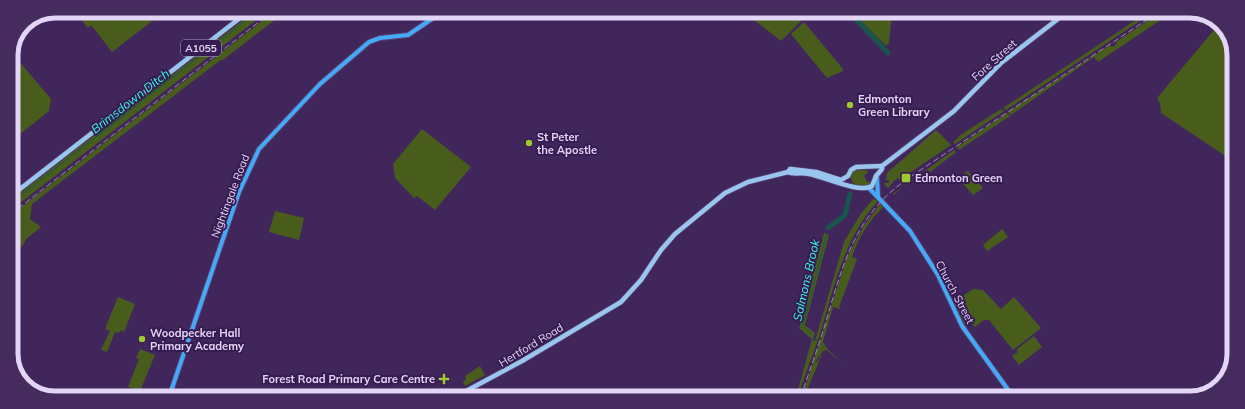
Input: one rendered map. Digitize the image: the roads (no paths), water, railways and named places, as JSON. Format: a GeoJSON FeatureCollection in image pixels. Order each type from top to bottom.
{"type":"FeatureCollection","features":[{"type":"Feature","properties":{"kind":"main road","name":"A1055"},"geometry":{"type":"LineString","coordinates":[[18,191],[240,18]]}},
{"type":"Feature","properties":{"kind":"main road","name":"Nightingale Road"},"geometry":{"type":"LineString","coordinates":[[171,391],[239,192],[254,156],[320,84],[369,42],[380,38],[408,35],[433,18]]}},
{"type":"Feature","properties":{"kind":"main road","name":"Fore Street"},"geometry":{"type":"LineString","coordinates":[[882,166],[957,109],[1001,63],[1059,18]]}},
{"type":"Feature","properties":{"kind":"main road"},"geometry":{"type":"LineString","coordinates":[[882,166],[882,169],[869,188],[838,184],[811,174],[788,172],[790,169],[810,170],[839,180],[848,176],[854,168],[882,166]]}},
{"type":"Feature","properties":{"kind":"main road"},"geometry":{"type":"LineString","coordinates":[[864,168],[873,171],[877,177],[878,196]]}},
{"type":"Feature","properties":{"kind":"main road","name":"Hertford Road"},"geometry":{"type":"LineString","coordinates":[[466,391],[518,364],[613,306],[615,302],[626,296],[641,280],[664,246],[685,224],[725,193],[755,180],[788,172]]}},
{"type":"Feature","properties":{"kind":"main road"},"geometry":{"type":"LineString","coordinates":[[848,176],[850,181],[856,186]]}},
{"type":"Feature","properties":{"kind":"main road","name":"Church Street"},"geometry":{"type":"LineString","coordinates":[[869,188],[910,231],[938,275],[962,326],[1009,391]]}},
{"type":"Feature","properties":{"kind":"waterway","name":"Brimsdown Ditch"},"geometry":{"type":"LineString","coordinates":[[18,198],[249,18]]}},
{"type":"Feature","properties":{"kind":"waterway","name":"Salmons Brook"},"geometry":{"type":"LineString","coordinates":[[855,18],[888,53]]}},
{"type":"Feature","properties":{"kind":"waterway","name":"Salmons Brook"},"geometry":{"type":"LineString","coordinates":[[828,228],[845,215],[850,194]]}},
{"type":"Feature","properties":{"kind":"waterway","name":"Salmons Brook"},"geometry":{"type":"LineString","coordinates":[[824,348],[803,326],[827,233]]}},
{"type":"Feature","properties":{"kind":"railway"},"geometry":{"type":"LineString","coordinates":[[18,209],[264,18]]}},
{"type":"Feature","properties":{"kind":"railway"},"geometry":{"type":"LineString","coordinates":[[803,391],[837,283],[853,244],[863,225],[875,208],[891,192],[910,177],[1149,18]]}},
{"type":"Feature","properties":{"kind":"place","name":"Edmonton Green Library"},"geometry":{"type":"Point","coordinates":[850,105]}},
{"type":"Feature","properties":{"kind":"place","name":"St Peter the Apostle"},"geometry":{"type":"Point","coordinates":[529,143]}},
{"type":"Feature","properties":{"kind":"place","name":"Edmonton Green"},"geometry":{"type":"Point","coordinates":[906,178]}},
{"type":"Feature","properties":{"kind":"place","name":"Woodpecker Hall Primary Academy"},"geometry":{"type":"Point","coordinates":[142,339]}},
{"type":"Feature","properties":{"kind":"place","name":"Forest Road Primary Care Centre"},"geometry":{"type":"Point","coordinates":[444,379]}}]}
